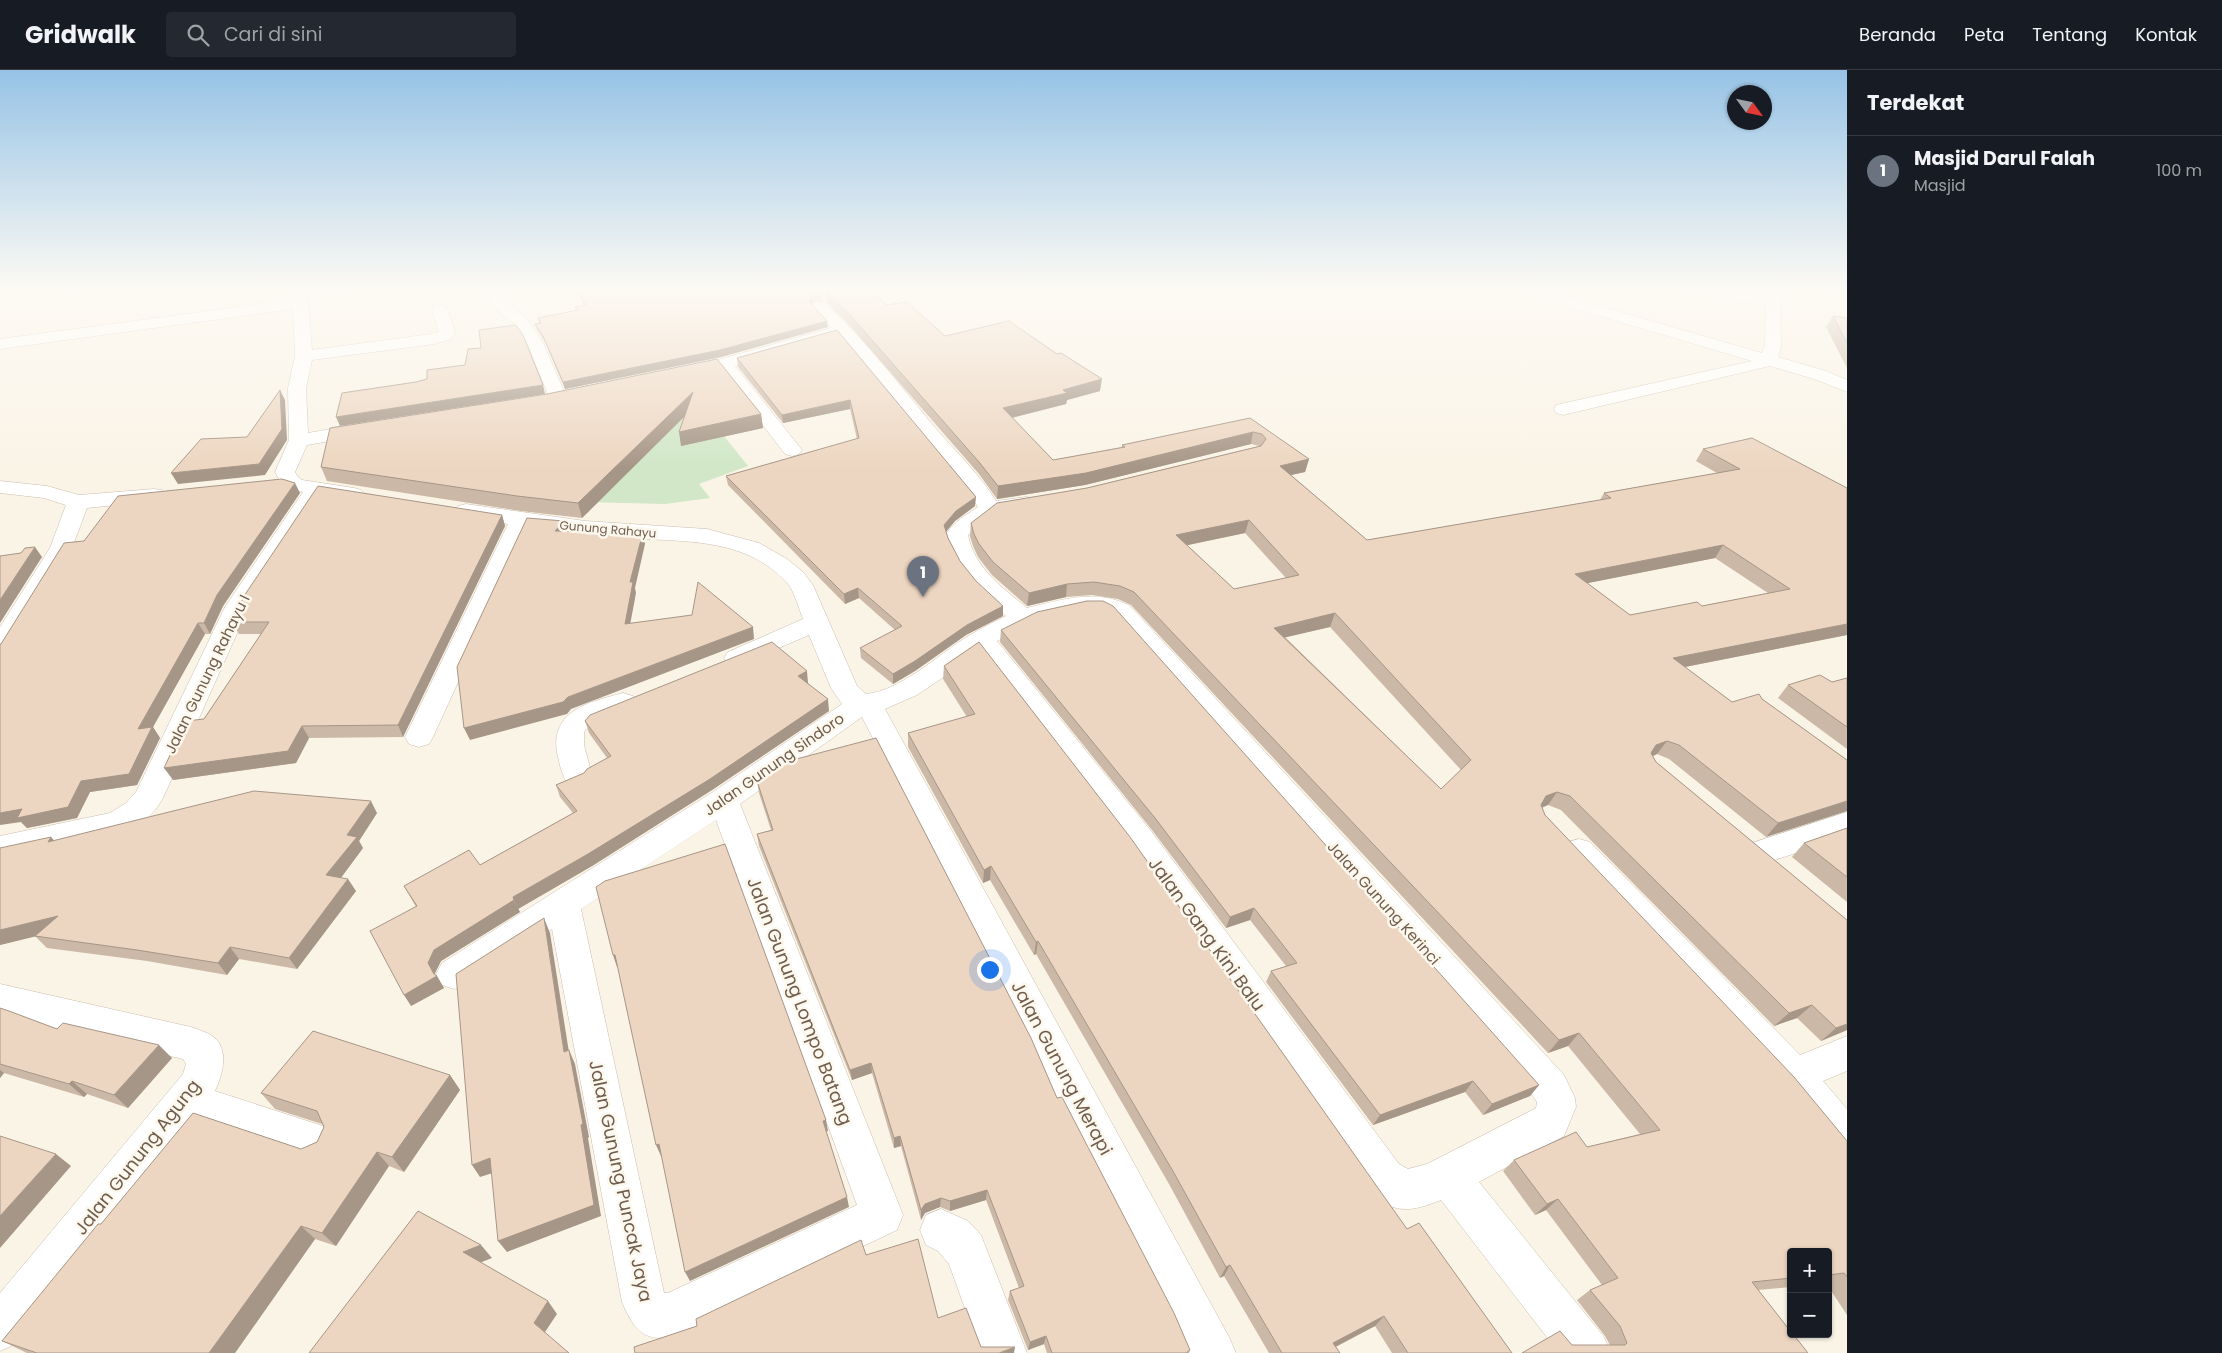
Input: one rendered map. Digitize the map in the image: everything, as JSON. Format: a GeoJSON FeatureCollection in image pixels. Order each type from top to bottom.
{"type":"FeatureCollection","features":[{"type":"Feature","properties":{"kind":"street"},"geometry":{"type":"LineString","coordinates":[[303,348],[304,356],[297,388],[299,440],[280,482],[374,497]]}},
{"type":"Feature","properties":{"kind":"street"},"geometry":{"type":"LineString","coordinates":[[304,356],[366,348]]}},
{"type":"Feature","properties":{"kind":"street"},"geometry":{"type":"LineString","coordinates":[[537,348],[558,398]]}},
{"type":"Feature","properties":{"kind":"street"},"geometry":{"type":"LineString","coordinates":[[666,376],[724,364],[781,348]]}},
{"type":"Feature","properties":{"kind":"street"},"geometry":{"type":"LineString","coordinates":[[859,348],[970,481],[990,509]]}},
{"type":"Feature","properties":{"kind":"street"},"geometry":{"type":"LineString","coordinates":[[1727,348],[1820,375],[1847,387]]}},
{"type":"Feature","properties":{"kind":"street"},"geometry":{"type":"LineString","coordinates":[[1769,360],[1772,348]]}},
{"type":"Feature","properties":{"kind":"street"},"geometry":{"type":"LineString","coordinates":[[1563,409],[1757,365],[1769,360]]}},
{"type":"Feature","properties":{"kind":"street"},"geometry":{"type":"LineString","coordinates":[[724,364],[792,450]]}},
{"type":"Feature","properties":{"kind":"street"},"geometry":{"type":"LineString","coordinates":[[540,401],[578,394]]}},
{"type":"Feature","properties":{"kind":"street"},"geometry":{"type":"LineString","coordinates":[[299,440],[385,426]]}},
{"type":"Feature","properties":{"kind":"street"},"geometry":{"type":"LineString","coordinates":[[0,487],[47,492],[78,502],[175,493]]}},
{"type":"Feature","properties":{"kind":"street","name":"Jalan Gunung Rahayu I"},"geometry":{"type":"LineString","coordinates":[[0,848],[118,823],[136,811],[148,798],[221,640],[244,595],[316,488]]}},
{"type":"Feature","properties":{"kind":"street"},"geometry":{"type":"LineString","coordinates":[[1023,618],[974,572],[961,555],[957,534],[967,524],[990,509],[1045,500]]}},
{"type":"Feature","properties":{"kind":"street"},"geometry":{"type":"LineString","coordinates":[[0,647],[61,548],[78,502]]}},
{"type":"Feature","properties":{"kind":"street","name":"Gunung Rahayu"},"geometry":{"type":"LineString","coordinates":[[443,508],[521,520],[600,529],[720,538],[738,543],[775,561],[794,576],[801,585],[844,688],[850,697],[865,704]]}},
{"type":"Feature","properties":{"kind":"street"},"geometry":{"type":"LineString","coordinates":[[419,736],[521,520]]}},
{"type":"Feature","properties":{"kind":"street","name":"Jalan Gunung Sindoro"},"geometry":{"type":"LineString","coordinates":[[454,974],[724,800],[865,704],[878,703],[897,694],[982,639],[1023,618],[1070,606],[1096,602],[1112,605]]}},
{"type":"Feature","properties":{"kind":"street","name":"Jalan Gunung Kerinci"},"geometry":{"type":"LineString","coordinates":[[1112,605],[1121,611],[1556,1095],[1556,1114],[1550,1122],[1447,1175]]}},
{"type":"Feature","properties":{"kind":"street"},"geometry":{"type":"LineString","coordinates":[[711,668],[816,623]]}},
{"type":"Feature","properties":{"kind":"street","name":"Jalan Gang Kini Balu"},"geometry":{"type":"LineString","coordinates":[[982,639],[1140,840],[1384,1179],[1391,1184],[1408,1190],[1447,1175]]}},
{"type":"Feature","properties":{"kind":"street"},"geometry":{"type":"LineString","coordinates":[[577,775],[568,739],[572,728],[582,718],[644,694]]}},
{"type":"Feature","properties":{"kind":"street","name":"Jalan Gunung Merapi"},"geometry":{"type":"LineString","coordinates":[[865,704],[1213,1353]]}},
{"type":"Feature","properties":{"kind":"street","name":"Jalan Gunung Lompo Batang"},"geometry":{"type":"LineString","coordinates":[[724,800],[876,1202]]}},
{"type":"Feature","properties":{"kind":"street"},"geometry":{"type":"LineString","coordinates":[[1763,853],[1847,824]]}},
{"type":"Feature","properties":{"kind":"street"},"geometry":{"type":"LineString","coordinates":[[1556,826],[1794,1076],[1847,1139]]}},
{"type":"Feature","properties":{"kind":"street","name":"Jalan Gunung Puncak Jaya"},"geometry":{"type":"LineString","coordinates":[[563,902],[644,1302],[653,1315],[670,1315],[882,1215],[876,1202]]}},
{"type":"Feature","properties":{"kind":"street","name":"Jalan Gunung Agung"},"geometry":{"type":"LineString","coordinates":[[0,1000],[191,1044],[203,1051],[205,1064],[199,1084],[0,1328]]}},
{"type":"Feature","properties":{"kind":"street"},"geometry":{"type":"LineString","coordinates":[[1794,1076],[1847,1053]]}},
{"type":"Feature","properties":{"kind":"street"},"geometry":{"type":"LineString","coordinates":[[185,1100],[315,1142]]}},
{"type":"Feature","properties":{"kind":"street"},"geometry":{"type":"LineString","coordinates":[[1447,1175],[1588,1353]]}},
{"type":"Feature","properties":{"kind":"street"},"geometry":{"type":"LineString","coordinates":[[941,1230],[953,1236],[966,1250],[1004,1353]]}},
{"type":"Feature","properties":{"kind":"green space"},"geometry":{"type":"Polygon","coordinates":[[[679,380],[748,466],[699,484],[710,498],[665,504],[583,502],[679,380]]]}},
{"type":"Feature","properties":{"kind":"building"},"geometry":{"type":"Polygon","coordinates":[[[528,348],[543,385],[336,417],[342,393],[427,379],[427,370],[465,365],[468,349],[528,348]]]}},
{"type":"Feature","properties":{"kind":"building"},"geometry":{"type":"Polygon","coordinates":[[[548,348],[728,348],[720,350],[563,382],[548,348]]]}},
{"type":"Feature","properties":{"kind":"building"},"geometry":{"type":"Polygon","coordinates":[[[773,348],[852,348],[976,497],[956,511],[944,525],[948,538],[960,561],[976,581],[1003,606],[967,625],[893,674],[860,648],[902,626],[858,588],[844,594],[726,476],[859,438],[850,400],[782,415],[737,358],[773,348]]]}},
{"type":"Feature","properties":{"kind":"building"},"geometry":{"type":"Polygon","coordinates":[[[879,348],[1048,348],[1057,354],[1061,353],[1102,379],[1063,390],[1067,393],[1003,408],[1053,460],[1125,447],[1122,445],[1250,418],[1309,459],[1280,466],[1367,540],[1611,498],[1604,493],[1740,469],[1703,449],[1752,438],[1847,488],[1847,624],[1673,658],[1732,702],[1759,694],[1762,699],[1847,760],[1847,801],[1778,823],[1679,745],[1667,741],[1656,745],[1651,753],[1656,762],[1847,920],[1847,1024],[1836,1028],[1812,1005],[1789,1013],[1570,796],[1557,792],[1546,796],[1541,805],[1545,815],[1794,1077],[1847,1141],[1847,1277],[1844,1273],[1832,1274],[1832,1248],[1787,1248],[1787,1278],[1752,1282],[1787,1327],[1787,1338],[1796,1338],[1808,1353],[1522,1353],[1560,1331],[1572,1345],[1625,1345],[1627,1343],[1620,1326],[1590,1290],[1618,1278],[1558,1199],[1547,1204],[1514,1160],[1576,1132],[1587,1147],[1660,1130],[1579,1033],[1559,1040],[1134,592],[1120,586],[1094,582],[1067,584],[1029,593],[993,562],[974,534],[971,523],[997,503],[1087,488],[1261,446],[1266,439],[1262,434],[1253,432],[1086,473],[998,486],[879,348]],[[1249,520],[1176,535],[1234,589],[1299,575],[1249,520]],[[1723,545],[1575,574],[1630,615],[1697,602],[1702,606],[1790,589],[1723,545]],[[1335,613],[1274,628],[1441,789],[1471,760],[1335,613]]]}},
{"type":"Feature","properties":{"kind":"building"},"geometry":{"type":"Polygon","coordinates":[[[717,359],[761,414],[679,432],[693,392],[578,503],[517,496],[321,467],[330,428],[547,394],[717,359]]]}},
{"type":"Feature","properties":{"kind":"building"},"geometry":{"type":"Polygon","coordinates":[[[280,390],[282,429],[259,464],[171,473],[201,439],[247,437],[280,390]]]}},
{"type":"Feature","properties":{"kind":"building"},"geometry":{"type":"Polygon","coordinates":[[[282,479],[295,483],[217,595],[204,623],[198,623],[138,729],[152,727],[129,774],[81,781],[68,807],[17,818],[22,809],[0,813],[0,644],[64,543],[84,541],[118,496],[282,479]]]}},
{"type":"Feature","properties":{"kind":"building"},"geometry":{"type":"Polygon","coordinates":[[[318,486],[502,515],[398,725],[302,726],[288,751],[164,768],[186,721],[204,719],[269,622],[232,622],[244,596],[318,486]]]}},
{"type":"Feature","properties":{"kind":"building"},"geometry":{"type":"Polygon","coordinates":[[[527,518],[564,521],[555,531],[643,532],[630,582],[633,582],[625,624],[692,615],[698,582],[753,627],[568,697],[563,702],[464,728],[457,667],[527,518]]]}},
{"type":"Feature","properties":{"kind":"building"},"geometry":{"type":"Polygon","coordinates":[[[35,547],[0,600],[0,556],[21,553],[25,548],[35,547]]]}},
{"type":"Feature","properties":{"kind":"building"},"geometry":{"type":"Polygon","coordinates":[[[1087,601],[1103,601],[1113,606],[1539,1085],[1492,1104],[1473,1081],[1380,1115],[1271,971],[1297,963],[1254,908],[1230,917],[1155,818],[1001,630],[1037,612],[1087,601]]]}},
{"type":"Feature","properties":{"kind":"building"},"geometry":{"type":"Polygon","coordinates":[[[772,642],[807,671],[798,676],[828,699],[710,779],[588,854],[513,897],[514,900],[434,950],[428,963],[437,976],[404,995],[370,931],[417,906],[404,886],[469,850],[480,865],[577,811],[556,785],[584,773],[587,769],[611,756],[585,721],[590,715],[772,642]]]}},
{"type":"Feature","properties":{"kind":"building"},"geometry":{"type":"Polygon","coordinates":[[[979,642],[1130,837],[1407,1229],[1419,1223],[1512,1353],[1408,1353],[1384,1316],[1333,1343],[1340,1353],[1282,1353],[1230,1265],[1226,1267],[1174,1173],[1038,941],[1036,942],[991,866],[984,870],[908,733],[975,714],[944,666],[979,642]]]}},
{"type":"Feature","properties":{"kind":"building"},"geometry":{"type":"Polygon","coordinates":[[[1820,675],[1832,682],[1847,678],[1847,727],[1788,685],[1820,675]]]}},
{"type":"Feature","properties":{"kind":"building"},"geometry":{"type":"Polygon","coordinates":[[[876,738],[1031,1038],[1057,1098],[1062,1097],[1174,1313],[1190,1350],[1187,1353],[1052,1353],[1046,1336],[1030,1342],[1010,1291],[1024,1286],[987,1190],[950,1201],[941,1198],[925,1204],[921,1210],[900,1136],[894,1138],[871,1063],[850,1070],[757,834],[773,830],[757,781],[785,762],[876,738]]]}},
{"type":"Feature","properties":{"kind":"building"},"geometry":{"type":"Polygon","coordinates":[[[254,791],[371,801],[347,835],[357,837],[326,875],[348,879],[289,958],[230,947],[218,963],[35,936],[58,916],[0,930],[0,848],[51,837],[48,842],[254,791]]]}},
{"type":"Feature","properties":{"kind":"building"},"geometry":{"type":"Polygon","coordinates":[[[1847,828],[1847,877],[1804,843],[1847,828]]]}},
{"type":"Feature","properties":{"kind":"building"},"geometry":{"type":"Polygon","coordinates":[[[725,844],[826,1120],[823,1121],[847,1197],[685,1272],[659,1144],[656,1145],[615,955],[613,955],[596,887],[605,881],[725,844]]]}},
{"type":"Feature","properties":{"kind":"building"},"geometry":{"type":"Polygon","coordinates":[[[544,918],[564,1052],[569,1050],[583,1124],[581,1125],[594,1205],[498,1241],[490,1158],[472,1165],[456,974],[544,918]]]}},
{"type":"Feature","properties":{"kind":"building"},"geometry":{"type":"Polygon","coordinates":[[[0,1008],[57,1029],[63,1023],[159,1045],[114,1095],[72,1081],[69,1084],[0,1064],[0,1008]]]}},
{"type":"Feature","properties":{"kind":"building"},"geometry":{"type":"Polygon","coordinates":[[[313,1031],[450,1075],[392,1157],[377,1152],[322,1233],[301,1226],[209,1353],[37,1353],[2,1341],[98,1224],[101,1224],[193,1113],[301,1149],[317,1142],[324,1127],[317,1111],[261,1093],[313,1031]]]}},
{"type":"Feature","properties":{"kind":"building"},"geometry":{"type":"Polygon","coordinates":[[[0,1136],[56,1154],[0,1216],[0,1136]]]}},
{"type":"Feature","properties":{"kind":"building"},"geometry":{"type":"Polygon","coordinates":[[[418,1211],[481,1245],[463,1252],[548,1301],[534,1323],[569,1353],[309,1353],[418,1211]]]}},
{"type":"Feature","properties":{"kind":"building"},"geometry":{"type":"Polygon","coordinates":[[[918,1239],[938,1318],[966,1308],[981,1347],[1015,1347],[999,1353],[635,1353],[634,1347],[697,1326],[696,1319],[861,1240],[866,1255],[918,1239]]]}},
{"type":"Feature","properties":{"kind":"place","name":"Masjid Darul Falah"},"geometry":{"type":"Point","coordinates":[923,597]}}]}
